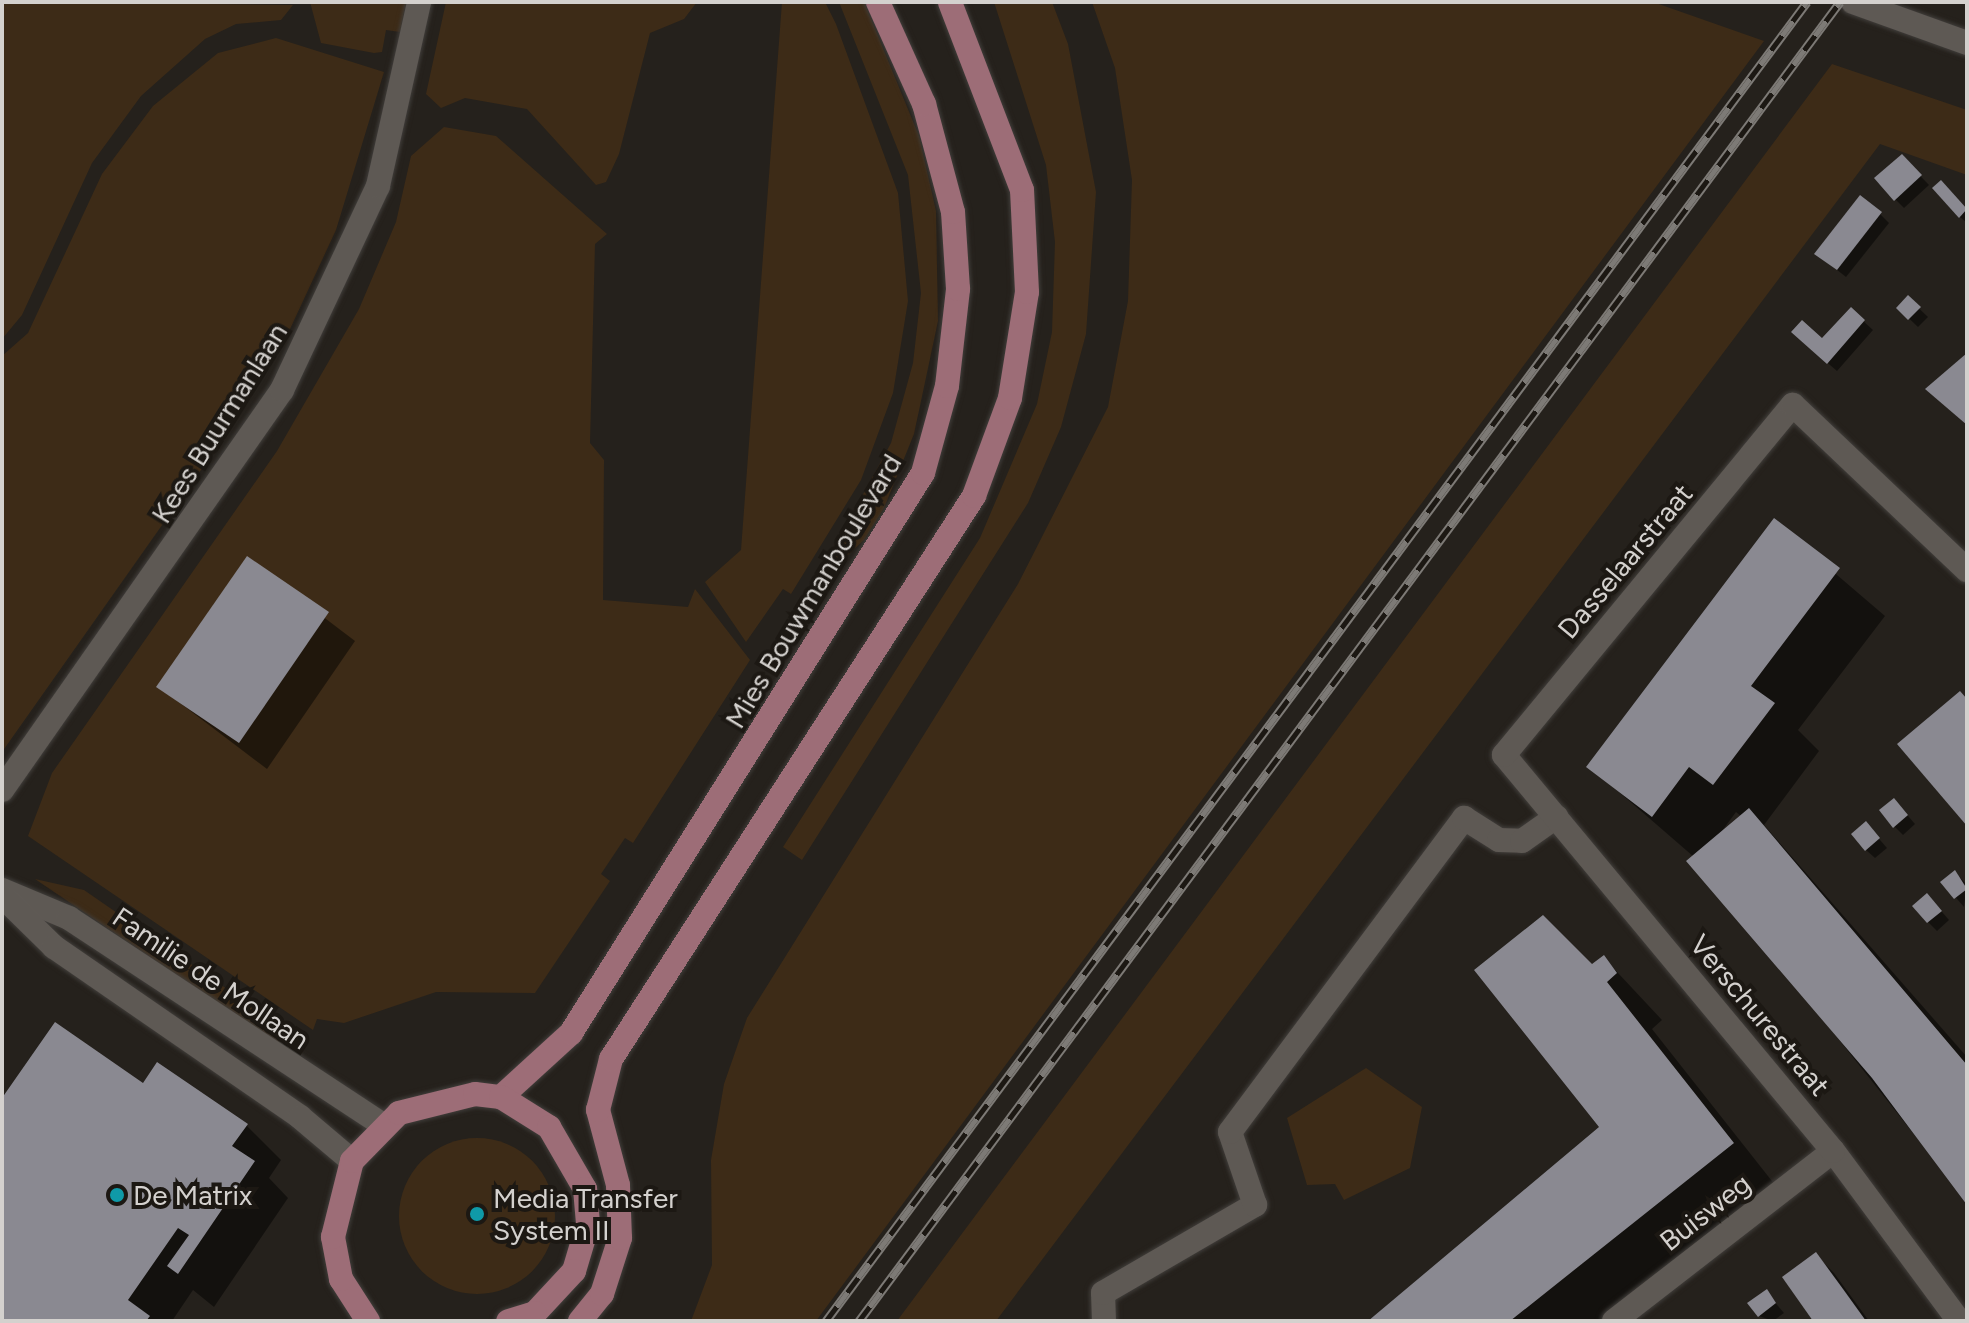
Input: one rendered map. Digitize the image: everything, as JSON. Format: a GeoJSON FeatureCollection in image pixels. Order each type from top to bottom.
{"type":"FeatureCollection","features":[{"type":"Feature","properties":{"kind":"main road","name":"Mies Bouwmanboulevard"},"geometry":{"type":"LineString","coordinates":[[501,1097],[571,1033],[923,473],[947,386],[958,289],[953,212],[924,104],[878,2]]}},
{"type":"Feature","properties":{"kind":"main road"},"geometry":{"type":"LineString","coordinates":[[580,1321],[602,1294],[620,1238],[618,1185],[598,1110],[605,1073],[633,1021],[974,496],[1010,398],[1027,292],[1022,190],[950,2]]}},
{"type":"Feature","properties":{"kind":"main road"},"geometry":{"type":"LineString","coordinates":[[368,1321],[341,1279],[333,1237],[352,1161],[383,1125],[450,1095],[501,1097],[527,1110],[566,1148],[585,1189],[588,1224],[582,1255],[556,1296],[508,1321]]}},
{"type":"Feature","properties":{"kind":"street","name":"Kees Buurmanlaan"},"geometry":{"type":"LineString","coordinates":[[2,790],[282,390],[378,186],[419,2]]}},
{"type":"Feature","properties":{"kind":"street"},"geometry":{"type":"LineString","coordinates":[[1853,2],[1967,43]]}},
{"type":"Feature","properties":{"kind":"street","name":"Dasselaarstraat"},"geometry":{"type":"LineString","coordinates":[[1504,755],[1793,405],[1965,565]]}},
{"type":"Feature","properties":{"kind":"street","name":"Verschurestraat"},"geometry":{"type":"LineString","coordinates":[[1504,755],[1833,1151],[1959,1321]]}},
{"type":"Feature","properties":{"kind":"street"},"geometry":{"type":"LineString","coordinates":[[1104,1321],[1103,1293],[1255,1205],[1230,1132],[1464,818],[1499,840],[1522,841],[1556,817]]}},
{"type":"Feature","properties":{"kind":"street","name":"Familie de Mollaan"},"geometry":{"type":"LineString","coordinates":[[2,893],[69,918],[383,1125]]}},
{"type":"Feature","properties":{"kind":"street","name":"Familie de Mollaan"},"geometry":{"type":"LineString","coordinates":[[2,893],[54,947],[300,1117],[352,1161]]}},
{"type":"Feature","properties":{"kind":"street","name":"Buisweg"},"geometry":{"type":"LineString","coordinates":[[1614,1321],[1833,1151]]}},
{"type":"Feature","properties":{"kind":"shaded area"},"geometry":{"type":"Polygon","coordinates":[[[2,2],[293,5],[281,20],[236,24],[205,39],[141,96],[92,163],[22,315],[2,339],[2,2]]]}},
{"type":"Feature","properties":{"kind":"shaded area"},"geometry":{"type":"Polygon","coordinates":[[[310,2],[406,2],[400,32],[386,30],[382,52],[374,53],[321,43],[310,2]]]}},
{"type":"Feature","properties":{"kind":"shaded area"},"geometry":{"type":"Polygon","coordinates":[[[446,2],[697,2],[684,19],[650,33],[619,154],[606,182],[596,185],[527,109],[465,98],[441,108],[426,94],[446,2]]]}},
{"type":"Feature","properties":{"kind":"shaded area"},"geometry":{"type":"Polygon","coordinates":[[[782,2],[825,2],[836,24],[898,193],[908,301],[893,393],[861,480],[791,594],[783,589],[746,642],[705,582],[741,550],[782,2]]]}},
{"type":"Feature","properties":{"kind":"shaded area"},"geometry":{"type":"Polygon","coordinates":[[[839,2],[864,2],[919,136],[936,211],[938,321],[914,434],[884,508],[864,540],[812,588],[891,443],[913,363],[921,293],[908,175],[839,2]]]}},
{"type":"Feature","properties":{"kind":"shaded area"},"geometry":{"type":"Polygon","coordinates":[[[994,2],[1052,2],[1068,44],[1096,192],[1086,334],[1061,427],[1028,503],[802,860],[783,847],[980,538],[1037,404],[1052,332],[1055,242],[1046,165],[994,2]]]}},
{"type":"Feature","properties":{"kind":"shaded area"},"geometry":{"type":"Polygon","coordinates":[[[1092,2],[1653,2],[1764,41],[816,1321],[691,1321],[712,1265],[711,1160],[724,1084],[747,1018],[1018,584],[1108,407],[1128,301],[1132,180],[1115,68],[1092,2]]]}},
{"type":"Feature","properties":{"kind":"shaded area"},"geometry":{"type":"Polygon","coordinates":[[[276,38],[384,72],[336,230],[290,329],[215,450],[2,752],[2,356],[28,333],[102,174],[153,106],[218,53],[276,38]]]}},
{"type":"Feature","properties":{"kind":"shaded area"},"geometry":{"type":"Polygon","coordinates":[[[1832,64],[1967,110],[1967,175],[1880,144],[996,1321],[897,1321],[1832,64]]]}},
{"type":"Feature","properties":{"kind":"shaded area"},"geometry":{"type":"Polygon","coordinates":[[[444,127],[496,136],[607,234],[595,244],[590,443],[604,460],[603,600],[688,607],[695,589],[750,660],[633,843],[625,838],[601,874],[610,881],[535,993],[436,992],[344,1023],[317,1019],[313,1030],[28,836],[52,773],[277,451],[359,309],[396,222],[411,156],[444,127]]]}},
{"type":"Feature","properties":{"kind":"shaded area"},"geometry":{"type":"Polygon","coordinates":[[[35,879],[84,890],[253,1007],[283,1047],[35,879]]]}},
{"type":"Feature","properties":{"kind":"shaded area"},"geometry":{"type":"Polygon","coordinates":[[[1366,1068],[1422,1107],[1410,1168],[1344,1200],[1335,1184],[1307,1185],[1287,1118],[1366,1068]]]}},
{"type":"Feature","properties":{"kind":"shaded area"},"geometry":{"type":"Polygon","coordinates":[[[477,1138],[507,1144],[532,1161],[549,1186],[555,1216],[549,1246],[532,1271],[507,1288],[477,1294],[447,1288],[422,1271],[405,1246],[399,1216],[405,1186],[422,1161],[447,1144],[477,1138]]]}},
{"type":"Feature","properties":{"kind":"building"},"geometry":{"type":"Polygon","coordinates":[[[1902,154],[1922,175],[1894,201],[1874,178],[1902,154]]]}},
{"type":"Feature","properties":{"kind":"building"},"geometry":{"type":"Polygon","coordinates":[[[1941,180],[1967,209],[1959,218],[1932,188],[1941,180]]]}},
{"type":"Feature","properties":{"kind":"building"},"geometry":{"type":"Polygon","coordinates":[[[1860,195],[1882,212],[1837,270],[1814,254],[1860,195]]]}},
{"type":"Feature","properties":{"kind":"building"},"geometry":{"type":"Polygon","coordinates":[[[1908,295],[1921,307],[1908,320],[1896,308],[1908,295]]]}},
{"type":"Feature","properties":{"kind":"building"},"geometry":{"type":"Polygon","coordinates":[[[1851,307],[1865,320],[1827,364],[1791,332],[1802,320],[1822,338],[1851,307]]]}},
{"type":"Feature","properties":{"kind":"building"},"geometry":{"type":"Polygon","coordinates":[[[1967,353],[1967,425],[1925,389],[1967,353]]]}},
{"type":"Feature","properties":{"kind":"building"},"geometry":{"type":"Polygon","coordinates":[[[1774,518],[1840,568],[1751,686],[1775,703],[1713,785],[1689,767],[1652,817],[1586,767],[1774,518]]]}},
{"type":"Feature","properties":{"kind":"building"},"geometry":{"type":"Polygon","coordinates":[[[247,556],[329,612],[239,743],[156,687],[247,556]]]}},
{"type":"Feature","properties":{"kind":"building"},"geometry":{"type":"Polygon","coordinates":[[[1960,691],[1967,699],[1967,826],[1897,744],[1960,691]]]}},
{"type":"Feature","properties":{"kind":"building"},"geometry":{"type":"Polygon","coordinates":[[[1894,798],[1908,815],[1893,828],[1879,810],[1894,798]]]}},
{"type":"Feature","properties":{"kind":"building"},"geometry":{"type":"Polygon","coordinates":[[[1749,808],[1967,1065],[1967,1205],[1872,1078],[1686,861],[1749,808]]]}},
{"type":"Feature","properties":{"kind":"building"},"geometry":{"type":"Polygon","coordinates":[[[1866,821],[1880,838],[1865,851],[1851,834],[1866,821]]]}},
{"type":"Feature","properties":{"kind":"building"},"geometry":{"type":"Polygon","coordinates":[[[1955,870],[1967,889],[1954,899],[1940,882],[1955,870]]]}},
{"type":"Feature","properties":{"kind":"building"},"geometry":{"type":"Polygon","coordinates":[[[1927,893],[1942,911],[1927,923],[1912,906],[1927,893]]]}},
{"type":"Feature","properties":{"kind":"building"},"geometry":{"type":"Polygon","coordinates":[[[1543,915],[1592,964],[1604,955],[1617,973],[1607,982],[1734,1143],[1510,1321],[1368,1321],[1599,1127],[1474,970],[1543,915]]]}},
{"type":"Feature","properties":{"kind":"building","name":"De Matrix"},"geometry":{"type":"Polygon","coordinates":[[[55,1022],[143,1083],[157,1062],[248,1124],[232,1146],[255,1161],[178,1274],[167,1266],[189,1235],[178,1228],[128,1300],[150,1316],[146,1321],[2,1321],[2,1098],[55,1022]]]}},
{"type":"Feature","properties":{"kind":"building"},"geometry":{"type":"Polygon","coordinates":[[[1816,1252],[1866,1321],[1813,1321],[1782,1277],[1816,1252]]]}},
{"type":"Feature","properties":{"kind":"building"},"geometry":{"type":"Polygon","coordinates":[[[1767,1289],[1776,1303],[1758,1317],[1747,1303],[1767,1289]]]}},
{"type":"Feature","properties":{"kind":"railway"},"geometry":{"type":"LineString","coordinates":[[826,1321],[1807,2]]}},
{"type":"Feature","properties":{"kind":"railway"},"geometry":{"type":"LineString","coordinates":[[859,1321],[1840,2]]}},
{"type":"Feature","properties":{"kind":"place","name":"De Matrix"},"geometry":{"type":"Point","coordinates":[117,1195]}},
{"type":"Feature","properties":{"kind":"place","name":"Media Transfer System II"},"geometry":{"type":"Point","coordinates":[477,1214]}}]}
